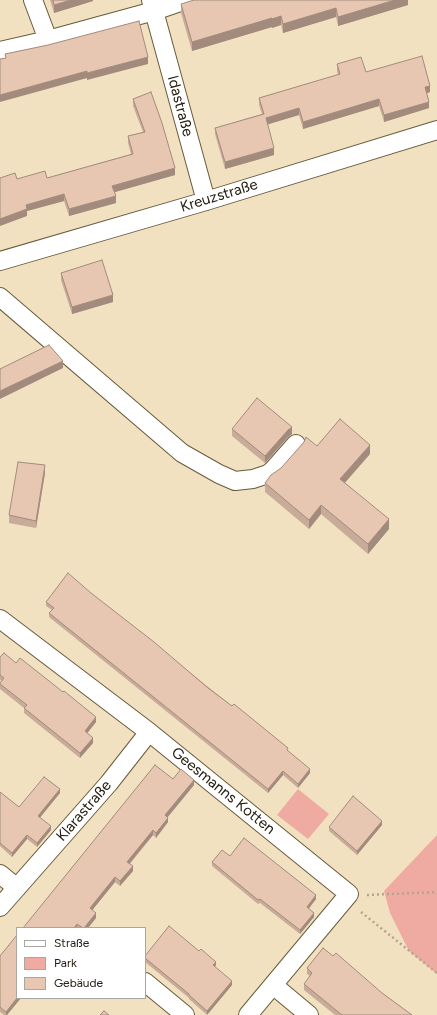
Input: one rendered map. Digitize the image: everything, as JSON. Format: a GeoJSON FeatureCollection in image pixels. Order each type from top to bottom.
{"type":"FeatureCollection","features":[{"type":"Feature","properties":{"kind":"street"},"geometry":{"type":"LineString","coordinates":[[33,0],[48,40]]}},
{"type":"Feature","properties":{"kind":"street"},"geometry":{"type":"LineString","coordinates":[[0,51],[48,40],[153,5],[186,0]]}},
{"type":"Feature","properties":{"kind":"street","name":"Idastraße"},"geometry":{"type":"LineString","coordinates":[[153,5],[206,201]]}},
{"type":"Feature","properties":{"kind":"street","name":"Kreuzstraße"},"geometry":{"type":"LineString","coordinates":[[0,260],[206,201],[437,130]]}},
{"type":"Feature","properties":{"kind":"street"},"geometry":{"type":"LineString","coordinates":[[0,298],[182,453],[219,474],[235,481],[253,479],[268,474],[296,444]]}},
{"type":"Feature","properties":{"kind":"street","name":"Geesmanns Kotten"},"geometry":{"type":"LineString","coordinates":[[0,620],[149,732],[347,896]]}},
{"type":"Feature","properties":{"kind":"street","name":"Klarastraße"},"geometry":{"type":"LineString","coordinates":[[0,907],[109,783],[149,732]]}},
{"type":"Feature","properties":{"kind":"street"},"geometry":{"type":"LineString","coordinates":[[0,874],[17,888]]}},
{"type":"Feature","properties":{"kind":"street"},"geometry":{"type":"LineString","coordinates":[[248,1015],[347,896]]}},
{"type":"Feature","properties":{"kind":"street"},"geometry":{"type":"LineString","coordinates":[[146,983],[185,1015]]}},
{"type":"Feature","properties":{"kind":"street"},"geometry":{"type":"LineString","coordinates":[[273,985],[308,1015]]}},
{"type":"Feature","properties":{"kind":"path"},"geometry":{"type":"LineString","coordinates":[[347,896],[437,892]]}},
{"type":"Feature","properties":{"kind":"path"},"geometry":{"type":"LineString","coordinates":[[347,896],[437,973]]}},
{"type":"Feature","properties":{"kind":"green space"},"geometry":{"type":"Polygon","coordinates":[[[298,789],[329,814],[308,839],[277,815],[298,789]]]}},
{"type":"Feature","properties":{"kind":"green space"},"geometry":{"type":"Polygon","coordinates":[[[437,835],[437,974],[409,951],[390,913],[384,891],[437,835]]]}},
{"type":"Feature","properties":{"kind":"building"},"geometry":{"type":"Polygon","coordinates":[[[53,0],[71,0],[54,5],[53,0]]]}},
{"type":"Feature","properties":{"kind":"building"},"geometry":{"type":"Polygon","coordinates":[[[194,0],[395,0],[338,17],[336,8],[283,24],[281,16],[192,42],[181,4],[194,0]]]}},
{"type":"Feature","properties":{"kind":"building"},"geometry":{"type":"Polygon","coordinates":[[[139,21],[148,57],[87,73],[87,71],[0,95],[0,59],[6,58],[5,54],[48,45],[139,21]]]}},
{"type":"Feature","properties":{"kind":"building"},"geometry":{"type":"Polygon","coordinates":[[[422,56],[430,86],[425,87],[429,102],[384,115],[379,99],[303,122],[299,108],[266,118],[274,148],[225,162],[215,128],[264,114],[259,98],[340,74],[337,64],[361,57],[366,72],[422,56]]]}},
{"type":"Feature","properties":{"kind":"building"},"geometry":{"type":"Polygon","coordinates":[[[151,92],[175,168],[112,186],[116,196],[69,209],[64,194],[26,205],[27,209],[0,219],[0,178],[15,173],[17,179],[45,171],[47,178],[133,154],[128,136],[145,132],[133,99],[151,92]]]}},
{"type":"Feature","properties":{"kind":"building"},"geometry":{"type":"Polygon","coordinates":[[[102,260],[113,295],[72,307],[61,273],[102,260]]]}},
{"type":"Feature","properties":{"kind":"building"},"geometry":{"type":"Polygon","coordinates":[[[49,345],[63,361],[0,391],[0,369],[49,345]]]}},
{"type":"Feature","properties":{"kind":"building"},"geometry":{"type":"Polygon","coordinates":[[[257,398],[292,427],[265,456],[232,429],[257,398]]]}},
{"type":"Feature","properties":{"kind":"building"},"geometry":{"type":"Polygon","coordinates":[[[340,419],[370,445],[340,479],[389,519],[368,544],[321,505],[309,520],[265,483],[271,475],[281,468],[304,442],[306,437],[317,446],[340,419]]]}},
{"type":"Feature","properties":{"kind":"building"},"geometry":{"type":"Polygon","coordinates":[[[18,462],[45,465],[36,521],[9,515],[18,462]]]}},
{"type":"Feature","properties":{"kind":"building"},"geometry":{"type":"Polygon","coordinates":[[[68,573],[91,593],[154,642],[208,688],[232,706],[234,704],[288,748],[287,750],[310,769],[298,784],[283,771],[268,789],[49,613],[54,608],[46,602],[68,573]]]}},
{"type":"Feature","properties":{"kind":"building"},"geometry":{"type":"Polygon","coordinates":[[[4,653],[16,663],[20,658],[96,717],[85,731],[93,738],[80,753],[24,708],[27,705],[0,684],[4,678],[0,675],[0,657],[4,653]]]}},
{"type":"Feature","properties":{"kind":"building"},"geometry":{"type":"Polygon","coordinates":[[[155,765],[173,779],[181,769],[194,780],[165,815],[168,818],[156,833],[153,830],[127,862],[133,866],[120,881],[115,877],[90,908],[96,913],[85,927],[77,924],[75,927],[24,927],[155,765]]]}},
{"type":"Feature","properties":{"kind":"building"},"geometry":{"type":"Polygon","coordinates":[[[44,777],[60,789],[38,816],[51,826],[37,843],[27,835],[12,853],[0,843],[0,792],[19,807],[44,777]]]}},
{"type":"Feature","properties":{"kind":"building"},"geometry":{"type":"Polygon","coordinates":[[[353,796],[382,821],[357,851],[329,827],[353,796]]]}},
{"type":"Feature","properties":{"kind":"building"},"geometry":{"type":"Polygon","coordinates":[[[244,838],[316,895],[307,907],[314,913],[300,930],[260,899],[258,900],[212,862],[222,850],[230,856],[244,838]]]}},
{"type":"Feature","properties":{"kind":"building"},"geometry":{"type":"Polygon","coordinates":[[[169,926],[199,951],[201,949],[216,962],[213,965],[232,981],[207,1011],[189,994],[146,959],[146,955],[169,926]]]}},
{"type":"Feature","properties":{"kind":"building"},"geometry":{"type":"Polygon","coordinates":[[[16,936],[16,999],[6,1012],[0,1007],[0,956],[16,936]]]}},
{"type":"Feature","properties":{"kind":"building"},"geometry":{"type":"Polygon","coordinates":[[[323,948],[333,956],[336,953],[382,993],[412,1015],[342,1015],[304,984],[312,973],[307,968],[323,948]]]}},
{"type":"Feature","properties":{"kind":"building"},"geometry":{"type":"Polygon","coordinates":[[[104,1011],[109,1015],[100,1015],[104,1011]]]}}]}
